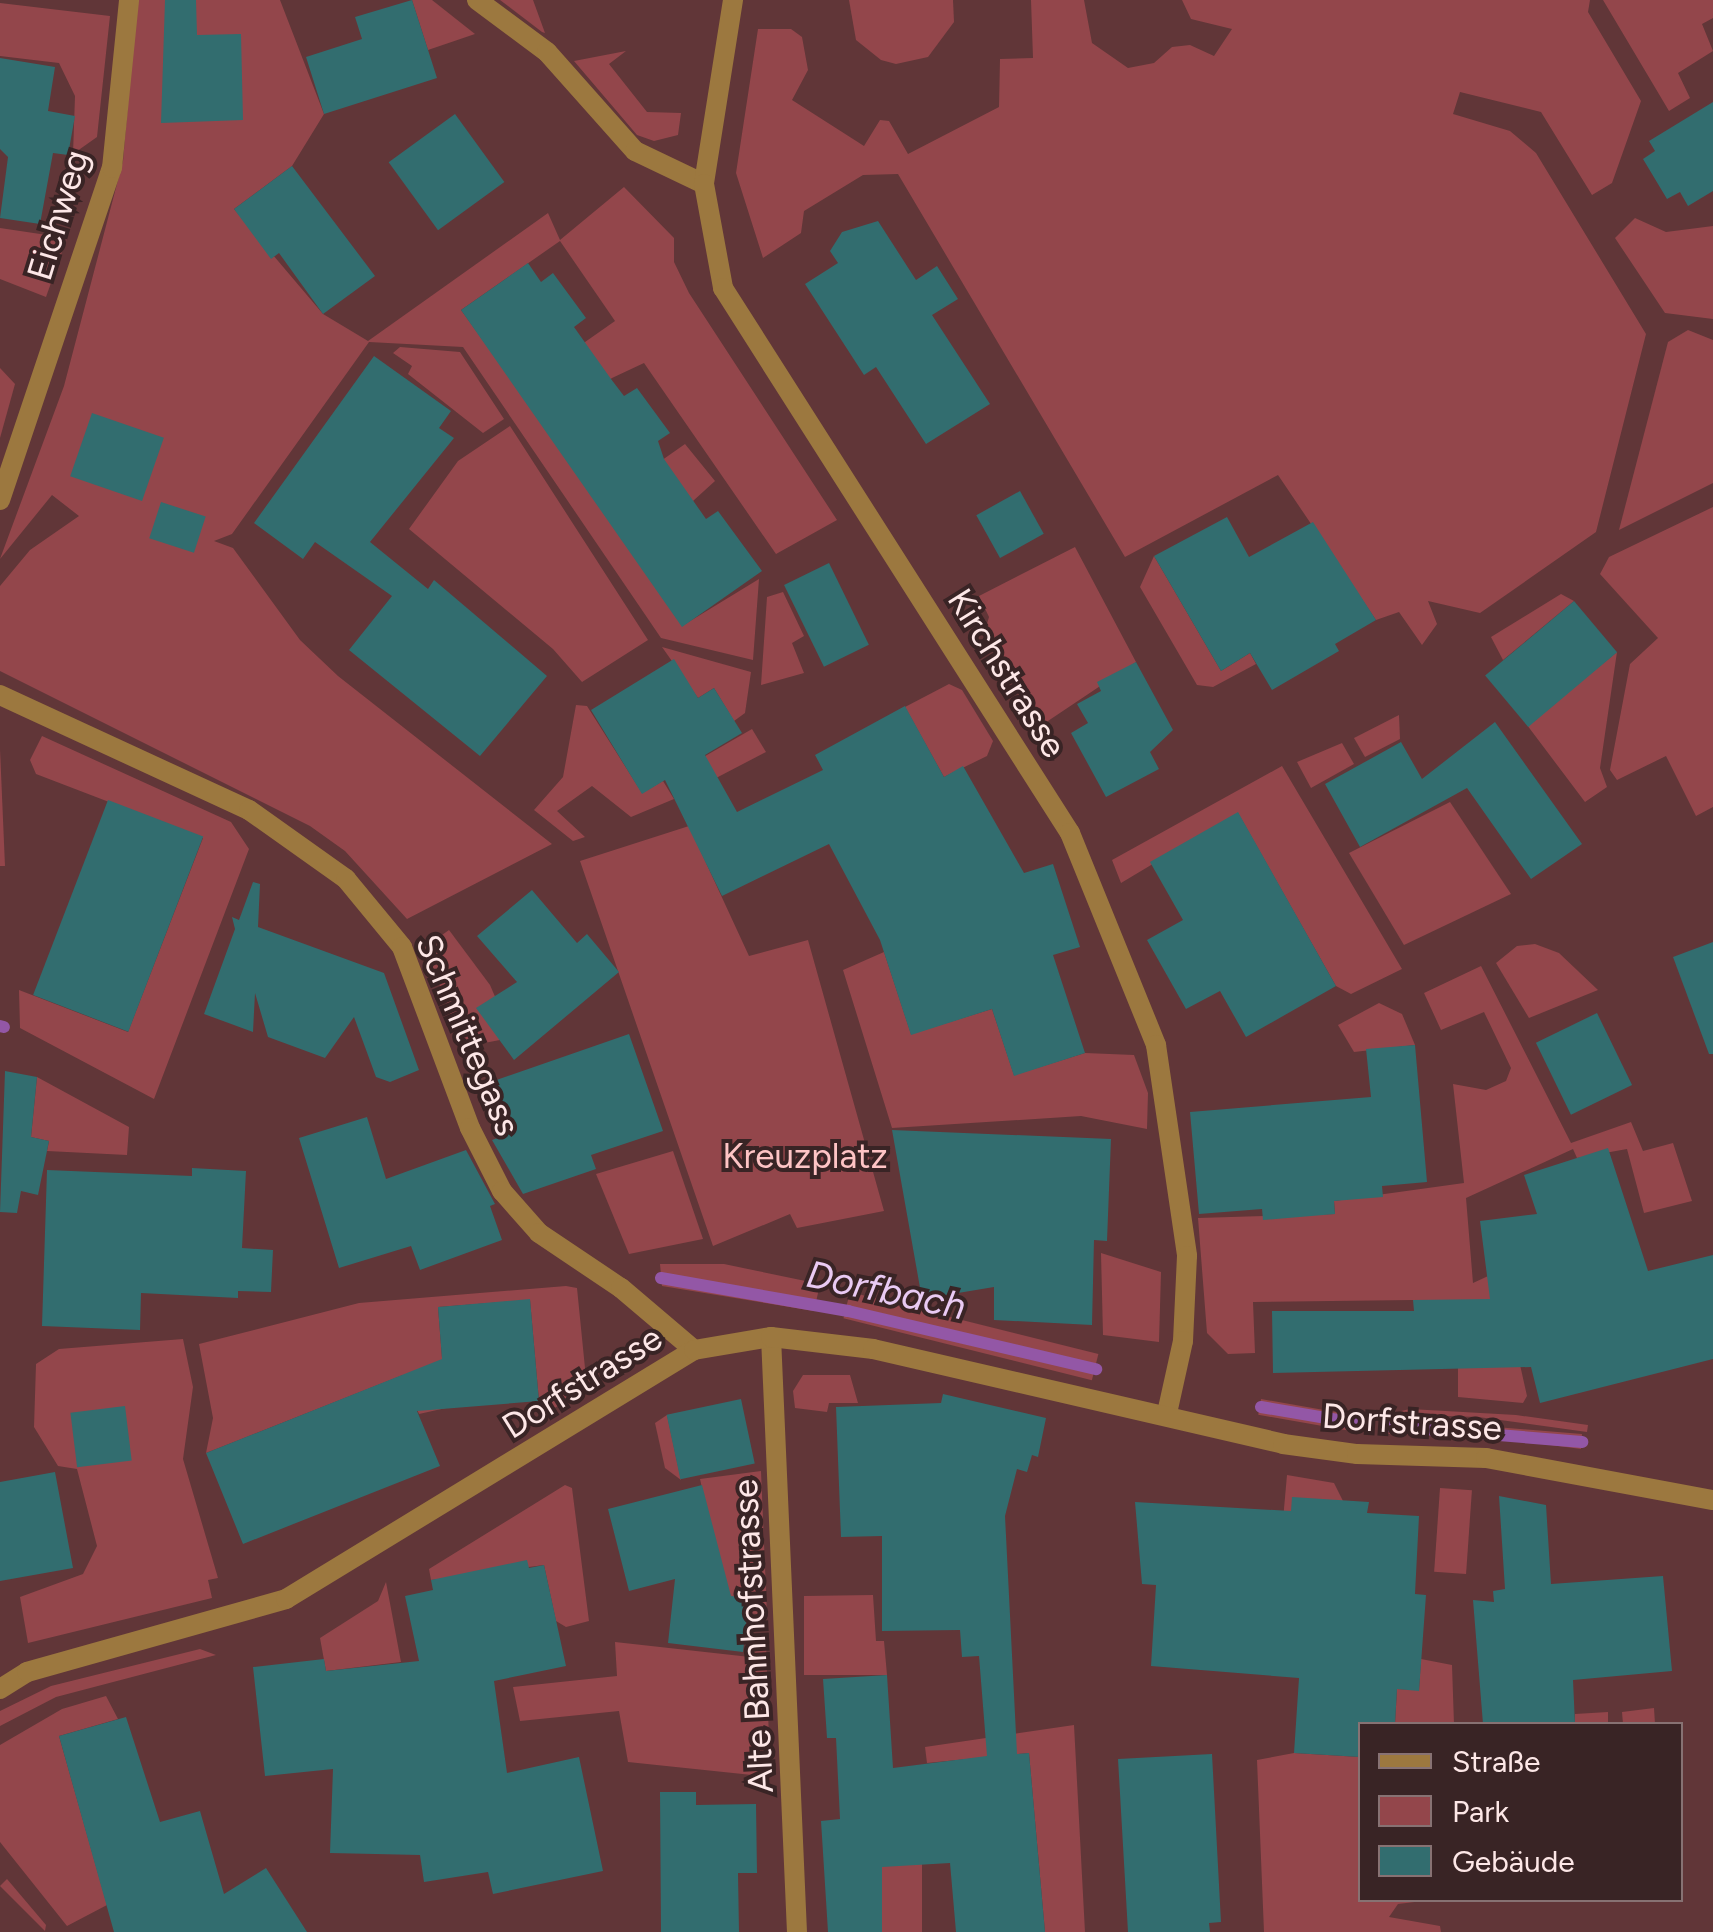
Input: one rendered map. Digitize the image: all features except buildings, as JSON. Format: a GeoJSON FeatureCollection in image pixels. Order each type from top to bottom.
{"type":"FeatureCollection","features":[{"type":"Feature","properties":{"kind":"street","name":"Eichweg"},"geometry":{"type":"LineString","coordinates":[[0,500],[112,168],[129,0]]}},
{"type":"Feature","properties":{"kind":"street"},"geometry":{"type":"LineString","coordinates":[[477,0],[547,52],[635,151],[704,184]]}},
{"type":"Feature","properties":{"kind":"street","name":"Kirchstrasse"},"geometry":{"type":"LineString","coordinates":[[733,0],[704,184],[723,288],[1070,833],[1135,980],[1167,1091],[1187,1256],[1183,1340],[1167,1414]]}},
{"type":"Feature","properties":{"kind":"street","name":"Schmittegass"},"geometry":{"type":"LineString","coordinates":[[0,694],[248,810],[346,880],[402,947],[470,1128],[510,1202],[539,1233],[621,1288],[694,1350]]}},
{"type":"Feature","properties":{"kind":"street","name":"Dorfstrasse"},"geometry":{"type":"LineString","coordinates":[[0,1689],[27,1672],[286,1599],[694,1350],[770,1337],[873,1349],[1167,1414],[1283,1444],[1357,1454],[1486,1458],[1713,1500]]}},
{"type":"Feature","properties":{"kind":"street","name":"Alte Bahnhofstrasse"},"geometry":{"type":"LineString","coordinates":[[770,1337],[797,1932]]}},
{"type":"Feature","properties":{"kind":"green space"},"geometry":{"type":"Polygon","coordinates":[[[137,0],[280,0],[324,114],[292,166],[234,209],[323,314],[368,341],[548,213],[560,240],[624,187],[674,238],[674,262],[689,293],[837,520],[776,554],[644,363],[612,378],[546,425],[601,503],[685,444],[715,481],[693,501],[682,626],[759,579],[753,660],[661,638],[463,347],[369,342],[232,534],[214,541],[233,548],[300,640],[338,676],[552,844],[407,919],[345,851],[310,826],[0,671],[0,586],[30,550],[79,516],[52,495],[0,559],[64,386],[123,161],[137,0]],[[560,241],[461,310],[518,389],[615,321],[560,241]]]}},
{"type":"Feature","properties":{"kind":"green space"},"geometry":{"type":"Polygon","coordinates":[[[412,0],[432,0],[475,34],[428,50],[412,0]]]}},
{"type":"Feature","properties":{"kind":"green space"},"geometry":{"type":"Polygon","coordinates":[[[500,0],[533,0],[545,33],[542,32],[500,0]]]}},
{"type":"Feature","properties":{"kind":"green space"},"geometry":{"type":"Polygon","coordinates":[[[849,0],[953,0],[954,22],[928,57],[896,64],[881,60],[856,40],[849,0]]]}},
{"type":"Feature","properties":{"kind":"green space"},"geometry":{"type":"Polygon","coordinates":[[[1031,0],[1084,0],[1092,43],[1128,68],[1154,63],[1172,47],[1190,45],[1214,56],[1232,29],[1191,19],[1182,0],[1590,0],[1588,12],[1641,101],[1612,183],[1592,195],[1541,112],[1460,92],[1453,114],[1510,131],[1536,153],[1646,334],[1596,532],[1480,613],[1428,601],[1437,624],[1422,645],[1399,612],[1376,620],[1278,475],[1125,557],[898,174],[863,175],[804,211],[801,233],[763,258],[736,173],[758,29],[791,29],[802,37],[808,70],[792,100],[864,146],[880,120],[889,121],[908,154],[999,107],[1000,59],[1033,58],[1031,0]]]}},
{"type":"Feature","properties":{"kind":"green space"},"geometry":{"type":"Polygon","coordinates":[[[1603,0],[1713,0],[1713,18],[1702,24],[1713,51],[1678,73],[1690,98],[1669,111],[1603,0]]]}},
{"type":"Feature","properties":{"kind":"green space"},"geometry":{"type":"Polygon","coordinates":[[[0,3],[110,16],[97,137],[73,154],[75,96],[59,63],[0,56],[0,3]]]}},
{"type":"Feature","properties":{"kind":"green space"},"geometry":{"type":"Polygon","coordinates":[[[626,51],[609,64],[647,112],[681,113],[678,135],[654,141],[637,135],[574,61],[626,51]]]}},
{"type":"Feature","properties":{"kind":"green space"},"geometry":{"type":"Polygon","coordinates":[[[1635,218],[1666,232],[1713,226],[1713,319],[1665,313],[1615,238],[1635,218]]]}},
{"type":"Feature","properties":{"kind":"green space"},"geometry":{"type":"Polygon","coordinates":[[[0,228],[67,238],[46,297],[0,279],[0,228]]]}},
{"type":"Feature","properties":{"kind":"green space"},"geometry":{"type":"Polygon","coordinates":[[[1688,330],[1713,340],[1713,483],[1619,530],[1668,342],[1688,330]]]}},
{"type":"Feature","properties":{"kind":"green space"},"geometry":{"type":"Polygon","coordinates":[[[400,347],[460,352],[504,419],[483,433],[408,374],[412,366],[393,353],[400,347]]]}},
{"type":"Feature","properties":{"kind":"green space"},"geometry":{"type":"Polygon","coordinates":[[[0,368],[15,384],[0,438],[0,368]]]}},
{"type":"Feature","properties":{"kind":"green space"},"geometry":{"type":"Polygon","coordinates":[[[510,426],[648,640],[582,682],[553,649],[409,529],[458,461],[510,426]]]}},
{"type":"Feature","properties":{"kind":"green space"},"geometry":{"type":"Polygon","coordinates":[[[1713,507],[1713,807],[1696,816],[1666,756],[1617,780],[1610,770],[1630,664],[1658,638],[1600,574],[1609,557],[1713,507]]]}},
{"type":"Feature","properties":{"kind":"green space"},"geometry":{"type":"Polygon","coordinates":[[[1075,547],[1136,662],[1039,727],[984,634],[989,617],[979,596],[1075,547]]]}},
{"type":"Feature","properties":{"kind":"green space"},"geometry":{"type":"Polygon","coordinates":[[[1154,556],[1221,671],[1250,653],[1256,664],[1213,687],[1197,685],[1140,587],[1154,556]]]}},
{"type":"Feature","properties":{"kind":"green space"},"geometry":{"type":"Polygon","coordinates":[[[783,592],[804,636],[792,643],[804,673],[761,685],[767,597],[783,592]]]}},
{"type":"Feature","properties":{"kind":"green space"},"geometry":{"type":"Polygon","coordinates":[[[1561,594],[1574,601],[1503,660],[1491,637],[1561,594]]]}},
{"type":"Feature","properties":{"kind":"green space"},"geometry":{"type":"Polygon","coordinates":[[[662,647],[751,672],[745,713],[734,721],[714,688],[698,698],[662,647]]]}},
{"type":"Feature","properties":{"kind":"green space"},"geometry":{"type":"Polygon","coordinates":[[[1617,652],[1600,768],[1607,787],[1585,802],[1527,725],[1617,652]]]}},
{"type":"Feature","properties":{"kind":"green space"},"geometry":{"type":"Polygon","coordinates":[[[949,684],[962,690],[993,741],[987,756],[944,777],[905,707],[949,684]]]}},
{"type":"Feature","properties":{"kind":"green space"},"geometry":{"type":"Polygon","coordinates":[[[576,705],[587,706],[642,793],[663,781],[674,799],[631,817],[592,786],[557,811],[585,837],[573,841],[534,810],[563,777],[576,705]]]}},
{"type":"Feature","properties":{"kind":"green space"},"geometry":{"type":"Polygon","coordinates":[[[1399,715],[1400,739],[1365,757],[1354,738],[1399,715]]]}},
{"type":"Feature","properties":{"kind":"green space"},"geometry":{"type":"Polygon","coordinates":[[[752,729],[766,752],[693,790],[681,770],[752,729]]]}},
{"type":"Feature","properties":{"kind":"green space"},"geometry":{"type":"Polygon","coordinates":[[[42,736],[231,822],[249,849],[154,1099],[20,1028],[19,990],[128,1032],[203,838],[36,774],[30,760],[42,736]]]}},
{"type":"Feature","properties":{"kind":"green space"},"geometry":{"type":"Polygon","coordinates":[[[1342,743],[1354,764],[1311,788],[1297,762],[1342,743]]]}},
{"type":"Feature","properties":{"kind":"green space"},"geometry":{"type":"Polygon","coordinates":[[[0,749],[5,866],[0,866],[0,749]]]}},
{"type":"Feature","properties":{"kind":"green space"},"geometry":{"type":"Polygon","coordinates":[[[1282,766],[1402,969],[1351,994],[1336,986],[1238,813],[1121,883],[1112,860],[1282,766]]]}},
{"type":"Feature","properties":{"kind":"green space"},"geometry":{"type":"Polygon","coordinates":[[[1450,802],[1511,894],[1404,945],[1349,853],[1450,802]]]}},
{"type":"Feature","properties":{"kind":"green space","name":"Kreuzplatz"},"geometry":{"type":"Polygon","coordinates":[[[689,826],[749,956],[808,940],[884,1211],[797,1228],[790,1214],[713,1246],[580,861],[689,826]]]}},
{"type":"Feature","properties":{"kind":"green space"},"geometry":{"type":"Polygon","coordinates":[[[449,930],[490,985],[506,1022],[500,1040],[463,1047],[425,947],[449,930]]]}},
{"type":"Feature","properties":{"kind":"green space"},"geometry":{"type":"Polygon","coordinates":[[[1535,944],[1559,953],[1598,990],[1529,1018],[1496,963],[1517,946],[1535,944]]]}},
{"type":"Feature","properties":{"kind":"green space"},"geometry":{"type":"Polygon","coordinates":[[[884,952],[911,1034],[992,1009],[1014,1075],[1085,1053],[1134,1055],[1148,1093],[1147,1129],[1081,1116],[892,1128],[843,970],[884,952]]]}},
{"type":"Feature","properties":{"kind":"green space"},"geometry":{"type":"Polygon","coordinates":[[[1481,966],[1571,1143],[1631,1122],[1643,1151],[1673,1143],[1692,1201],[1644,1213],[1627,1149],[1577,1158],[1573,1149],[1466,1198],[1473,1283],[1499,1271],[1527,1396],[1523,1403],[1458,1397],[1458,1368],[1413,1300],[1253,1302],[1255,1353],[1228,1354],[1207,1333],[1198,1218],[1335,1214],[1334,1201],[1464,1183],[1453,1084],[1486,1090],[1506,1081],[1511,1068],[1484,1012],[1441,1030],[1424,993],[1481,966]]]}},
{"type":"Feature","properties":{"kind":"green space"},"geometry":{"type":"Polygon","coordinates":[[[1379,1003],[1402,1014],[1415,1045],[1354,1052],[1338,1025],[1379,1003]]]}},
{"type":"Feature","properties":{"kind":"green space"},"geometry":{"type":"Polygon","coordinates":[[[37,1077],[129,1127],[127,1155],[47,1151],[49,1141],[31,1137],[37,1077]]]}},
{"type":"Feature","properties":{"kind":"green space"},"geometry":{"type":"Polygon","coordinates":[[[673,1151],[703,1239],[629,1254],[596,1174],[673,1151]]]}},
{"type":"Feature","properties":{"kind":"green space"},"geometry":{"type":"Polygon","coordinates":[[[1101,1253],[1161,1272],[1159,1342],[1103,1335],[1101,1253]]]}},
{"type":"Feature","properties":{"kind":"green space"},"geometry":{"type":"Polygon","coordinates":[[[660,1264],[724,1264],[820,1284],[814,1311],[662,1286],[660,1264]]]}},
{"type":"Feature","properties":{"kind":"green space"},"geometry":{"type":"Polygon","coordinates":[[[577,1288],[587,1388],[548,1412],[539,1401],[530,1300],[438,1307],[446,1408],[419,1414],[403,1375],[206,1453],[213,1418],[199,1344],[359,1303],[577,1288]]]}},
{"type":"Feature","properties":{"kind":"green space"},"geometry":{"type":"Polygon","coordinates":[[[850,1292],[1098,1354],[1092,1380],[843,1318],[850,1292]]]}},
{"type":"Feature","properties":{"kind":"green space"},"geometry":{"type":"Polygon","coordinates":[[[183,1339],[193,1387],[183,1459],[218,1578],[208,1580],[212,1598],[28,1643],[20,1597],[83,1574],[97,1546],[77,1469],[58,1466],[34,1427],[36,1364],[59,1349],[183,1339]]]}},
{"type":"Feature","properties":{"kind":"green space"},"geometry":{"type":"Polygon","coordinates":[[[803,1375],[850,1375],[858,1403],[829,1403],[827,1412],[795,1408],[793,1391],[803,1375]]]}},
{"type":"Feature","properties":{"kind":"green space"},"geometry":{"type":"Polygon","coordinates":[[[1261,1399],[1357,1416],[1354,1432],[1258,1415],[1261,1399]]]}},
{"type":"Feature","properties":{"kind":"green space"},"geometry":{"type":"Polygon","coordinates":[[[1410,1409],[1516,1415],[1588,1425],[1587,1432],[1478,1417],[1388,1414],[1410,1409]]]}},
{"type":"Feature","properties":{"kind":"green space"},"geometry":{"type":"Polygon","coordinates":[[[667,1415],[681,1480],[665,1468],[655,1423],[667,1415]]]}},
{"type":"Feature","properties":{"kind":"green space"},"geometry":{"type":"Polygon","coordinates":[[[1387,1418],[1582,1434],[1581,1449],[1483,1436],[1388,1434],[1387,1418]]]}},
{"type":"Feature","properties":{"kind":"green space"},"geometry":{"type":"Polygon","coordinates":[[[761,1471],[767,1615],[748,1613],[749,1598],[726,1596],[700,1479],[761,1471]]]}},
{"type":"Feature","properties":{"kind":"green space"},"geometry":{"type":"Polygon","coordinates":[[[1287,1475],[1334,1483],[1343,1501],[1285,1611],[1275,1610],[1287,1475]]]}},
{"type":"Feature","properties":{"kind":"green space"},"geometry":{"type":"Polygon","coordinates":[[[565,1485],[572,1488],[589,1621],[566,1627],[556,1621],[544,1565],[431,1580],[429,1569],[565,1485]]]}},
{"type":"Feature","properties":{"kind":"green space"},"geometry":{"type":"Polygon","coordinates":[[[1440,1488],[1472,1490],[1466,1574],[1434,1572],[1440,1488]]]}},
{"type":"Feature","properties":{"kind":"green space"},"geometry":{"type":"Polygon","coordinates":[[[386,1582],[401,1662],[326,1671],[320,1638],[378,1601],[386,1582]]]}},
{"type":"Feature","properties":{"kind":"green space"},"geometry":{"type":"Polygon","coordinates":[[[873,1595],[876,1641],[884,1641],[887,1675],[804,1675],[804,1596],[873,1595]]]}},
{"type":"Feature","properties":{"kind":"green space"},"geometry":{"type":"Polygon","coordinates":[[[756,1639],[766,1639],[770,1777],[628,1762],[619,1711],[520,1721],[513,1687],[617,1676],[615,1642],[750,1657],[756,1639]]]}},
{"type":"Feature","properties":{"kind":"green space"},"geometry":{"type":"Polygon","coordinates":[[[200,1649],[216,1655],[56,1697],[0,1726],[0,1711],[51,1686],[200,1649]]]}},
{"type":"Feature","properties":{"kind":"green space"},"geometry":{"type":"Polygon","coordinates":[[[1421,1659],[1452,1665],[1454,1722],[1395,1722],[1397,1689],[1419,1690],[1421,1659]]]}},
{"type":"Feature","properties":{"kind":"green space"},"geometry":{"type":"Polygon","coordinates":[[[106,1696],[118,1719],[59,1736],[107,1905],[67,1926],[0,1842],[0,1745],[62,1709],[106,1696]]]}},
{"type":"Feature","properties":{"kind":"green space"},"geometry":{"type":"Polygon","coordinates":[[[1654,1708],[1655,1722],[1623,1722],[1622,1712],[1654,1708]]]}},
{"type":"Feature","properties":{"kind":"green space"},"geometry":{"type":"Polygon","coordinates":[[[1608,1712],[1608,1722],[1575,1722],[1575,1714],[1608,1712]]]}},
{"type":"Feature","properties":{"kind":"green space"},"geometry":{"type":"Polygon","coordinates":[[[1074,1725],[1085,1932],[1045,1932],[1029,1753],[927,1763],[925,1747],[1074,1725]]]}},
{"type":"Feature","properties":{"kind":"green space"},"geometry":{"type":"Polygon","coordinates":[[[1294,1753],[1358,1757],[1358,1902],[1414,1902],[1398,1904],[1389,1917],[1440,1926],[1441,1932],[1264,1932],[1257,1760],[1294,1753]]]}},
{"type":"Feature","properties":{"kind":"green space"},"geometry":{"type":"Polygon","coordinates":[[[922,1843],[922,1932],[882,1932],[882,1867],[922,1843]]]}},
{"type":"Feature","properties":{"kind":"green space"},"geometry":{"type":"Polygon","coordinates":[[[7,1879],[46,1925],[45,1931],[0,1886],[7,1879]]]}},
{"type":"Feature","properties":{"kind":"waterway","name":"Dorfbach"},"geometry":{"type":"LineString","coordinates":[[0,1026],[4,1027]]}},
{"type":"Feature","properties":{"kind":"waterway","name":"Dorfbach"},"geometry":{"type":"LineString","coordinates":[[661,1278],[848,1311],[1096,1369]]}},
{"type":"Feature","properties":{"kind":"waterway","name":"Dorfbach"},"geometry":{"type":"LineString","coordinates":[[1261,1407],[1356,1423]]}},
{"type":"Feature","properties":{"kind":"waterway","name":"Dorfbach"},"geometry":{"type":"LineString","coordinates":[[1388,1426],[1582,1442]]}}]}
